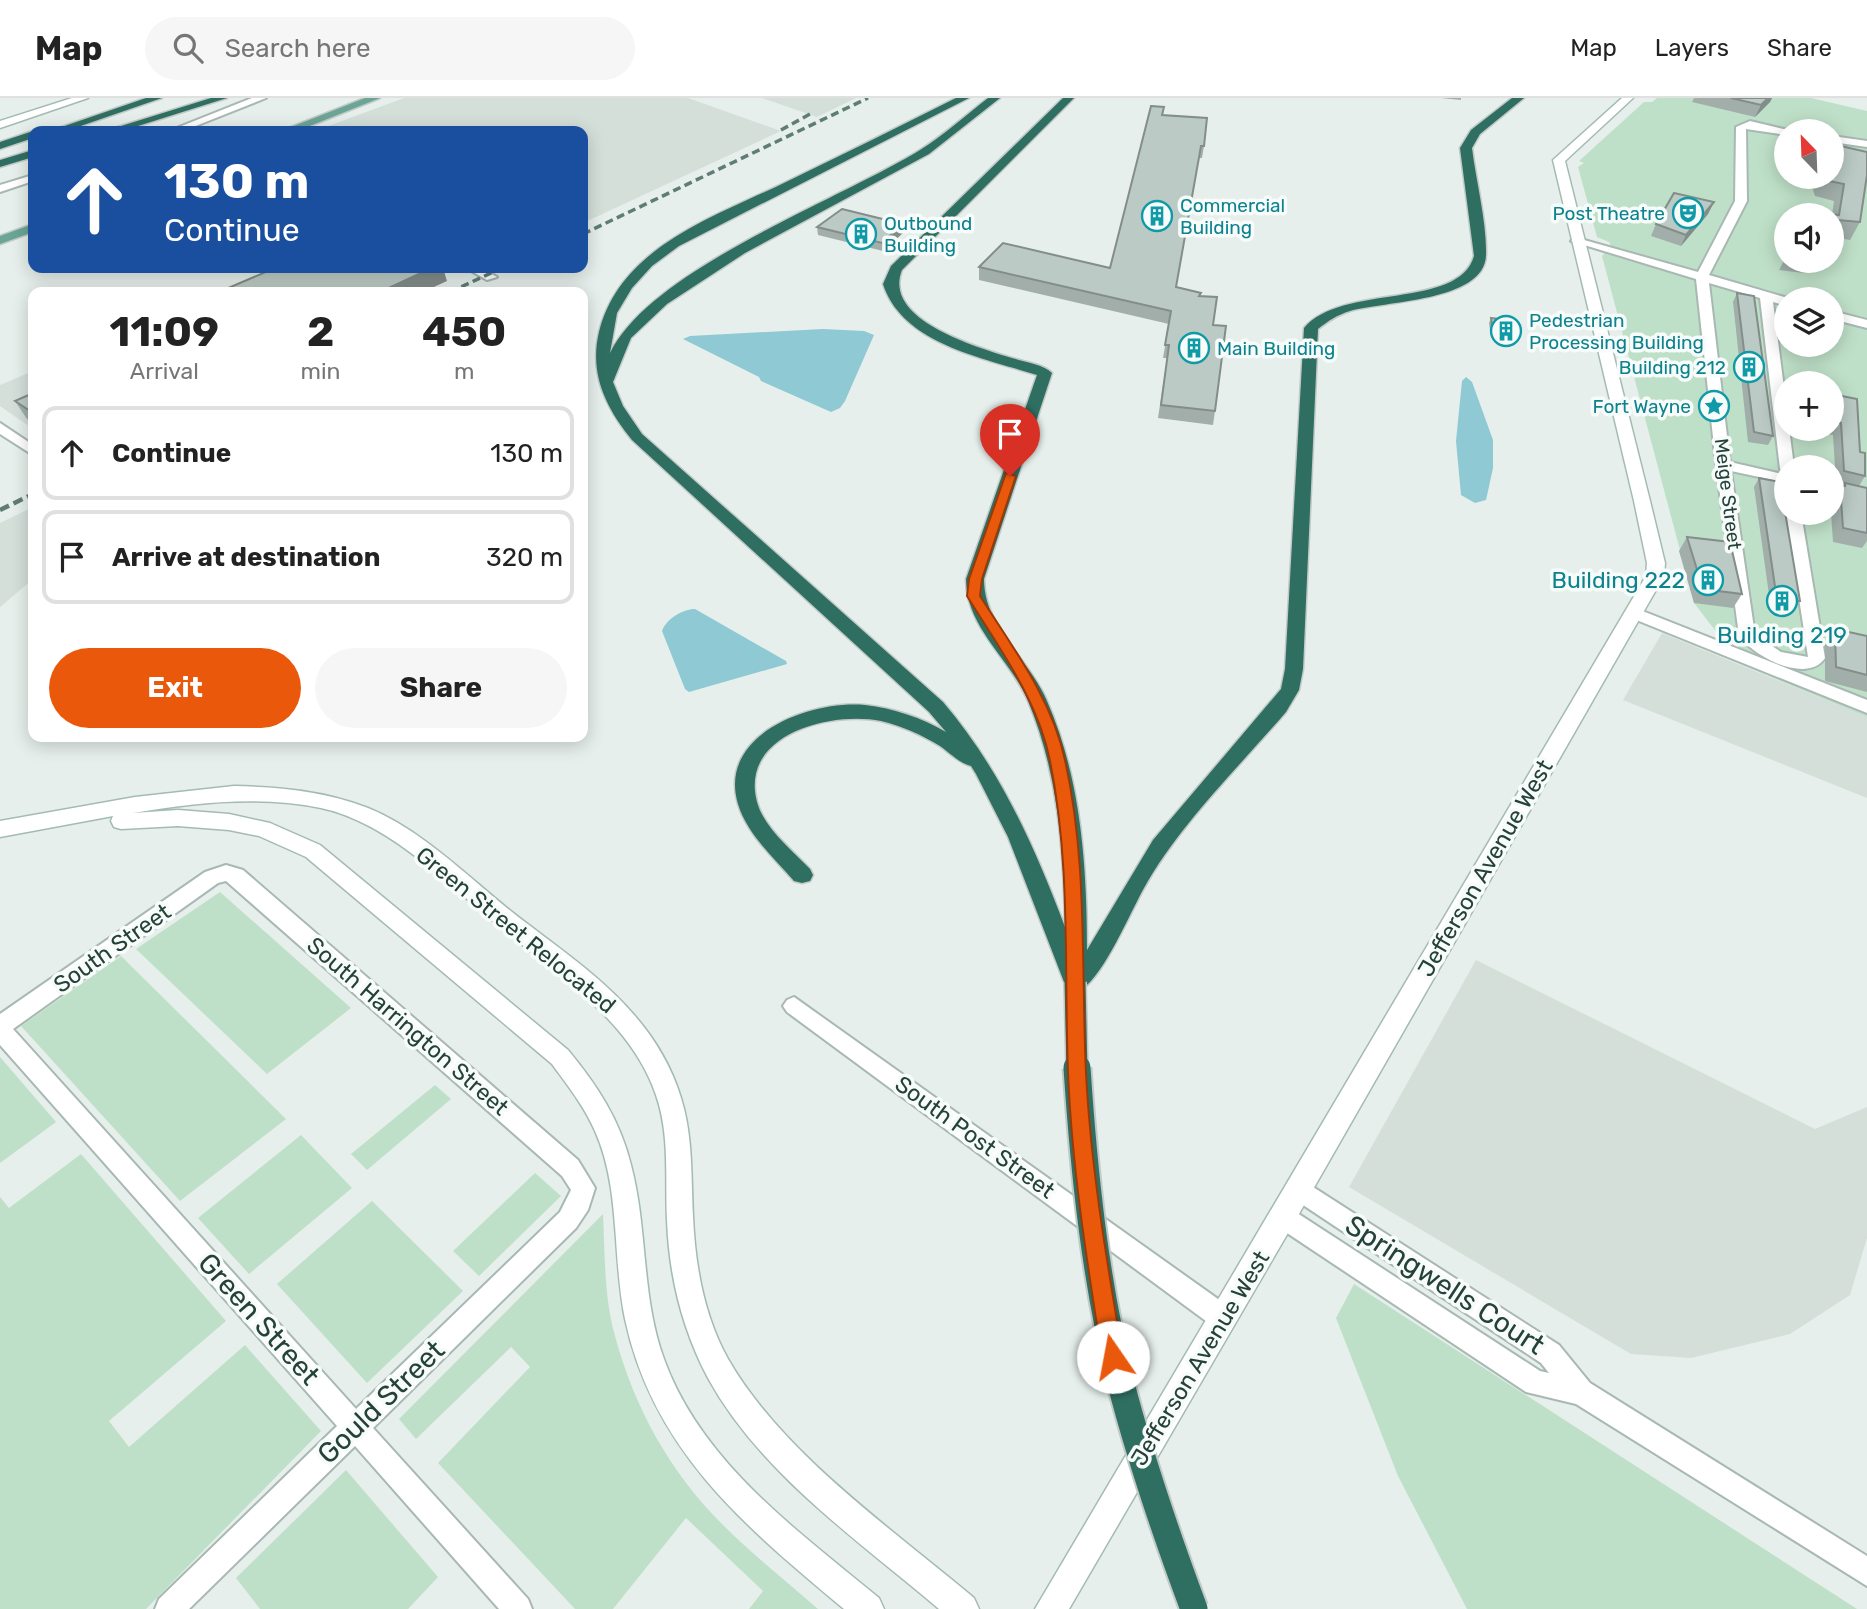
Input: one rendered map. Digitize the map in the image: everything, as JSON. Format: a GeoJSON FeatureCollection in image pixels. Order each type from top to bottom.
{"type":"FeatureCollection","features":[{"type":"Feature","properties":{"kind":"highway"},"geometry":{"type":"LineString","coordinates":[[55,126],[131,98]]}},
{"type":"Feature","properties":{"kind":"highway"},"geometry":{"type":"LineString","coordinates":[[71,126],[158,98]]}},
{"type":"Feature","properties":{"kind":"highway"},"geometry":{"type":"LineString","coordinates":[[112,126],[196,98]]}},
{"type":"Feature","properties":{"kind":"highway"},"geometry":{"type":"LineString","coordinates":[[128,126],[222,98]]}},
{"type":"Feature","properties":{"kind":"highway"},"geometry":{"type":"LineString","coordinates":[[964,98],[713,223],[648,263],[624,288],[611,313],[603,351],[608,389],[614,406],[637,437],[936,707],[963,738],[992,779],[1021,839],[1076,982]]}},
{"type":"Feature","properties":{"kind":"highway"},"geometry":{"type":"LineString","coordinates":[[608,389],[612,363],[625,336],[662,301],[740,250],[925,152],[995,98]]}},
{"type":"Feature","properties":{"kind":"highway"},"geometry":{"type":"LineString","coordinates":[[1069,98],[896,269],[890,284],[897,305],[923,327],[1045,373],[975,579],[973,596],[992,630],[1024,674],[1054,746],[1072,865],[1077,1072],[1085,1189],[1105,1320],[1132,1430],[1167,1538],[1194,1609]]}},
{"type":"Feature","properties":{"kind":"highway"},"geometry":{"type":"LineString","coordinates":[[1076,982],[1103,946],[1137,881],[1160,846],[1279,707],[1290,690],[1294,669],[1311,328],[1318,321],[1341,310],[1443,289],[1476,271],[1480,256],[1466,148],[1475,132],[1519,98]]}},
{"type":"Feature","properties":{"kind":"highway"},"geometry":{"type":"LineString","coordinates":[[0,148],[28,138]]}},
{"type":"Feature","properties":{"kind":"highway"},"geometry":{"type":"LineString","coordinates":[[0,165],[28,156]]}},
{"type":"Feature","properties":{"kind":"highway"},"geometry":{"type":"LineString","coordinates":[[802,875],[756,820],[745,789],[756,753],[790,725],[809,717],[843,711],[895,718],[922,727],[957,748],[992,779]]}},
{"type":"Feature","properties":{"kind":"main road"},"geometry":{"type":"LineString","coordinates":[[0,125],[83,98]]}},
{"type":"Feature","properties":{"kind":"main road"},"geometry":{"type":"LineString","coordinates":[[300,126],[374,98]]}},
{"type":"Feature","properties":{"kind":"main road","name":"Jefferson Avenue West"},"geometry":{"type":"LineString","coordinates":[[1051,1609],[1652,585],[1656,563],[1586,243],[1560,159],[1628,98]]}},
{"type":"Feature","properties":{"kind":"main road"},"geometry":{"type":"LineString","coordinates":[[0,240],[28,230]]}},
{"type":"Feature","properties":{"kind":"main road","name":"Green Street Relocated"},"geometry":{"type":"LineString","coordinates":[[0,830],[213,795],[274,794],[330,802],[388,829],[595,990],[636,1032],[653,1060],[668,1095],[678,1132],[680,1234],[691,1297],[706,1342],[731,1390],[747,1416],[786,1458],[963,1609]]}},
{"type":"Feature","properties":{"kind":"main road","name":"Green Street Relocated"},"geometry":{"type":"LineString","coordinates":[[0,830],[186,818],[248,825],[279,835],[329,862],[560,1057],[593,1097],[616,1149],[625,1188],[636,1309],[651,1362],[681,1427],[709,1465],[742,1501],[868,1609]]}},
{"type":"Feature","properties":{"kind":"street"},"geometry":{"type":"LineString","coordinates":[[190,126],[261,98]]}},
{"type":"Feature","properties":{"kind":"street"},"geometry":{"type":"LineString","coordinates":[[1702,277],[1741,201],[1741,127],[1746,124],[1774,129]]}},
{"type":"Feature","properties":{"kind":"street"},"geometry":{"type":"LineString","coordinates":[[1844,141],[1867,144]]}},
{"type":"Feature","properties":{"kind":"street"},"geometry":{"type":"LineString","coordinates":[[0,189],[28,182]]}},
{"type":"Feature","properties":{"kind":"street"},"geometry":{"type":"LineString","coordinates":[[1586,243],[1774,299]]}},
{"type":"Feature","properties":{"kind":"street"},"geometry":{"type":"LineString","coordinates":[[482,273],[491,277]]}},
{"type":"Feature","properties":{"kind":"street","name":"Meige Street"},"geometry":{"type":"LineString","coordinates":[[1702,277],[1723,465],[1748,639],[1758,647],[1799,663],[1812,663],[1817,658],[1796,525]]}},
{"type":"Feature","properties":{"kind":"street"},"geometry":{"type":"LineString","coordinates":[[1766,297],[1785,455]]}},
{"type":"Feature","properties":{"kind":"street"},"geometry":{"type":"LineString","coordinates":[[1844,317],[1867,324]]}},
{"type":"Feature","properties":{"kind":"street"},"geometry":{"type":"LineString","coordinates":[[0,427],[28,447]]}},
{"type":"Feature","properties":{"kind":"street"},"geometry":{"type":"LineString","coordinates":[[1723,465],[1774,476]]}},
{"type":"Feature","properties":{"kind":"street"},"geometry":{"type":"LineString","coordinates":[[1844,492],[1867,497]]}},
{"type":"Feature","properties":{"kind":"street"},"geometry":{"type":"LineString","coordinates":[[1635,613],[1867,707]]}},
{"type":"Feature","properties":{"kind":"street","name":"South Street"},"geometry":{"type":"LineString","coordinates":[[0,1028],[207,881],[226,873]]}},
{"type":"Feature","properties":{"kind":"street","name":"South Harrington Street"},"geometry":{"type":"LineString","coordinates":[[226,873],[239,877],[570,1168],[583,1188]]}},
{"type":"Feature","properties":{"kind":"street","name":"South Post Street"},"geometry":{"type":"LineString","coordinates":[[794,1006],[1223,1318]]}},
{"type":"Feature","properties":{"kind":"street","name":"Green Street"},"geometry":{"type":"LineString","coordinates":[[0,1028],[518,1609]]}},
{"type":"Feature","properties":{"kind":"street","name":"Gould Street"},"geometry":{"type":"LineString","coordinates":[[169,1609],[568,1220],[580,1202],[583,1188]]}},
{"type":"Feature","properties":{"kind":"street","name":"Springwells Court"},"geometry":{"type":"LineString","coordinates":[[1299,1189],[1550,1354],[1581,1392],[1867,1573]]}},
{"type":"Feature","properties":{"kind":"street","name":"Springwells Court"},"geometry":{"type":"LineString","coordinates":[[1283,1217],[1535,1384],[1581,1392]]}},
{"type":"Feature","properties":{"kind":"shaded area"},"geometry":{"type":"Polygon","coordinates":[[[404,98],[688,98],[781,131],[588,221],[588,126],[328,126],[404,98]]]}},
{"type":"Feature","properties":{"kind":"shaded area"},"geometry":{"type":"Polygon","coordinates":[[[762,98],[856,98],[817,117],[762,98]]]}},
{"type":"Feature","properties":{"kind":"shaded area"},"geometry":{"type":"Polygon","coordinates":[[[28,373],[28,426],[0,406],[0,385],[28,373]]]}},
{"type":"Feature","properties":{"kind":"shaded area"},"geometry":{"type":"Polygon","coordinates":[[[28,509],[28,583],[0,607],[0,523],[28,509]]]}},
{"type":"Feature","properties":{"kind":"shaded area"},"geometry":{"type":"Polygon","coordinates":[[[1662,633],[1867,717],[1867,798],[1623,700],[1662,633]]]}},
{"type":"Feature","properties":{"kind":"shaded area"},"geometry":{"type":"Polygon","coordinates":[[[1476,960],[1815,1129],[1867,1107],[1867,1238],[1850,1295],[1790,1334],[1691,1358],[1631,1354],[1349,1187],[1476,960]]]}},
{"type":"Feature","properties":{"kind":"green space","name":"Fort Wayne"},"geometry":{"type":"Polygon","coordinates":[[[1657,98],[1811,98],[1867,111],[1867,717],[1711,652],[1721,638],[1694,603],[1602,256],[1611,246],[1609,242],[1597,237],[1578,167],[1584,163],[1579,161],[1644,102],[1652,102],[1657,98]]]}},
{"type":"Feature","properties":{"kind":"green space"},"geometry":{"type":"Polygon","coordinates":[[[220,892],[351,1008],[267,1074],[136,949],[220,892]]]}},
{"type":"Feature","properties":{"kind":"green space"},"geometry":{"type":"Polygon","coordinates":[[[121,956],[286,1119],[180,1201],[21,1026],[121,956]]]}},
{"type":"Feature","properties":{"kind":"green space"},"geometry":{"type":"Polygon","coordinates":[[[0,1057],[56,1122],[0,1163],[0,1057]]]}},
{"type":"Feature","properties":{"kind":"green space"},"geometry":{"type":"Polygon","coordinates":[[[435,1085],[451,1099],[367,1170],[351,1154],[435,1085]]]}},
{"type":"Feature","properties":{"kind":"green space"},"geometry":{"type":"Polygon","coordinates":[[[301,1135],[352,1188],[249,1274],[198,1218],[301,1135]]]}},
{"type":"Feature","properties":{"kind":"green space"},"geometry":{"type":"Polygon","coordinates":[[[81,1154],[226,1321],[109,1421],[129,1447],[245,1345],[321,1431],[146,1609],[0,1609],[0,1197],[9,1208],[81,1154]]]}},
{"type":"Feature","properties":{"kind":"green space"},"geometry":{"type":"Polygon","coordinates":[[[535,1173],[561,1196],[479,1276],[453,1251],[535,1173]]]}},
{"type":"Feature","properties":{"kind":"green space"},"geometry":{"type":"Polygon","coordinates":[[[372,1201],[463,1291],[367,1383],[277,1284],[372,1201]]]}},
{"type":"Feature","properties":{"kind":"green space"},"geometry":{"type":"Polygon","coordinates":[[[603,1214],[611,1321],[632,1388],[656,1437],[703,1504],[757,1557],[818,1609],[749,1609],[763,1591],[686,1518],[613,1609],[575,1609],[438,1463],[530,1367],[511,1347],[416,1439],[399,1419],[603,1214]]]}},
{"type":"Feature","properties":{"kind":"green space"},"geometry":{"type":"Polygon","coordinates":[[[1354,1284],[1857,1609],[1467,1609],[1398,1476],[1336,1318],[1354,1284]]]}},
{"type":"Feature","properties":{"kind":"green space"},"geometry":{"type":"Polygon","coordinates":[[[346,1470],[438,1577],[408,1609],[260,1609],[236,1578],[346,1470]]]}},
{"type":"Feature","properties":{"kind":"water"},"geometry":{"type":"Polygon","coordinates":[[[823,329],[864,331],[874,335],[845,401],[840,408],[831,412],[761,381],[759,377],[683,339],[690,336],[823,329]]]}},
{"type":"Feature","properties":{"kind":"water"},"geometry":{"type":"Polygon","coordinates":[[[1466,377],[1472,382],[1493,440],[1493,468],[1486,500],[1475,503],[1461,495],[1456,441],[1462,381],[1466,377]]]}},
{"type":"Feature","properties":{"kind":"water"},"geometry":{"type":"Polygon","coordinates":[[[695,609],[787,664],[689,692],[685,689],[662,631],[667,622],[676,616],[695,609]]]}},
{"type":"Feature","properties":{"kind":"building"},"geometry":{"type":"Polygon","coordinates":[[[1731,98],[1768,98],[1761,105],[1731,98]]]}},
{"type":"Feature","properties":{"kind":"building"},"geometry":{"type":"Polygon","coordinates":[[[1151,106],[1164,107],[1162,115],[1207,118],[1204,146],[1201,146],[1176,287],[1201,293],[1199,296],[1217,297],[1213,325],[1226,326],[1215,411],[1161,405],[1169,345],[1165,345],[1171,311],[979,267],[1003,243],[1110,268],[1151,106]]]}},
{"type":"Feature","properties":{"kind":"building"},"geometry":{"type":"Polygon","coordinates":[[[1844,147],[1867,152],[1867,175],[1860,222],[1844,221],[1844,203],[1841,203],[1844,189],[1844,147]]]}},
{"type":"Feature","properties":{"kind":"building"},"geometry":{"type":"Polygon","coordinates":[[[1674,193],[1714,202],[1686,235],[1656,224],[1674,193]]]}},
{"type":"Feature","properties":{"kind":"building"},"geometry":{"type":"Polygon","coordinates":[[[842,209],[903,224],[882,243],[817,227],[842,209]]]}},
{"type":"Feature","properties":{"kind":"building"},"geometry":{"type":"Polygon","coordinates":[[[263,273],[421,273],[391,287],[231,287],[263,273]]]}},
{"type":"Feature","properties":{"kind":"building"},"geometry":{"type":"Polygon","coordinates":[[[1737,293],[1754,296],[1773,436],[1754,432],[1737,293]]]}},
{"type":"Feature","properties":{"kind":"building"},"geometry":{"type":"Polygon","coordinates":[[[1491,318],[1507,320],[1510,334],[1493,332],[1491,318]]]}},
{"type":"Feature","properties":{"kind":"building"},"geometry":{"type":"Polygon","coordinates":[[[28,395],[28,410],[15,401],[28,395]]]}},
{"type":"Feature","properties":{"kind":"building"},"geometry":{"type":"Polygon","coordinates":[[[1844,396],[1857,399],[1860,452],[1865,453],[1865,476],[1844,471],[1844,396]]]}},
{"type":"Feature","properties":{"kind":"building"},"geometry":{"type":"Polygon","coordinates":[[[1759,478],[1774,481],[1774,525],[1787,525],[1800,601],[1777,600],[1759,478]]]}},
{"type":"Feature","properties":{"kind":"building"},"geometry":{"type":"Polygon","coordinates":[[[1845,483],[1867,488],[1867,533],[1843,528],[1845,483]]]}},
{"type":"Feature","properties":{"kind":"building"},"geometry":{"type":"Polygon","coordinates":[[[1687,537],[1730,542],[1742,594],[1703,589],[1687,537]]]}},
{"type":"Feature","properties":{"kind":"building"},"geometry":{"type":"Polygon","coordinates":[[[1835,629],[1867,636],[1867,675],[1836,667],[1835,629]]]}},
{"type":"Feature","properties":{"kind":"railway"},"geometry":{"type":"LineString","coordinates":[[588,232],[868,98]]}},
{"type":"Feature","properties":{"kind":"railway"},"geometry":{"type":"LineString","coordinates":[[781,130],[810,114]]}},
{"type":"Feature","properties":{"kind":"railway"},"geometry":{"type":"LineString","coordinates":[[461,287],[491,273]]}},
{"type":"Feature","properties":{"kind":"railway"},"geometry":{"type":"LineString","coordinates":[[0,510],[28,496]]}},
{"type":"Feature","properties":{"kind":"place","name":"Post Theatre"},"geometry":{"type":"Point","coordinates":[1688,213]}},
{"type":"Feature","properties":{"kind":"place","name":"Commercial Building"},"geometry":{"type":"Point","coordinates":[1157,216]}},
{"type":"Feature","properties":{"kind":"place","name":"Outbound Building"},"geometry":{"type":"Point","coordinates":[861,234]}},
{"type":"Feature","properties":{"kind":"place","name":"Pedestrian Processing Building"},"geometry":{"type":"Point","coordinates":[1506,331]}},
{"type":"Feature","properties":{"kind":"place","name":"Main Building"},"geometry":{"type":"Point","coordinates":[1194,348]}},
{"type":"Feature","properties":{"kind":"place","name":"Building 212"},"geometry":{"type":"Point","coordinates":[1749,367]}},
{"type":"Feature","properties":{"kind":"place","name":"Fort Wayne"},"geometry":{"type":"Point","coordinates":[1714,406]}},
{"type":"Feature","properties":{"kind":"place","name":"Building 222"},"geometry":{"type":"Point","coordinates":[1708,580]}},
{"type":"Feature","properties":{"kind":"place","name":"Building 219"},"geometry":{"type":"Point","coordinates":[1782,601]}},
{"type":"Feature","properties":{"kind":"route"},"geometry":{"type":"LineString","coordinates":[[1010,476],[975,579],[973,596],[992,630],[1031,687],[1054,746],[1060,775],[1075,895],[1077,1072],[1085,1189],[1093,1250],[1113,1357]]}}]}
